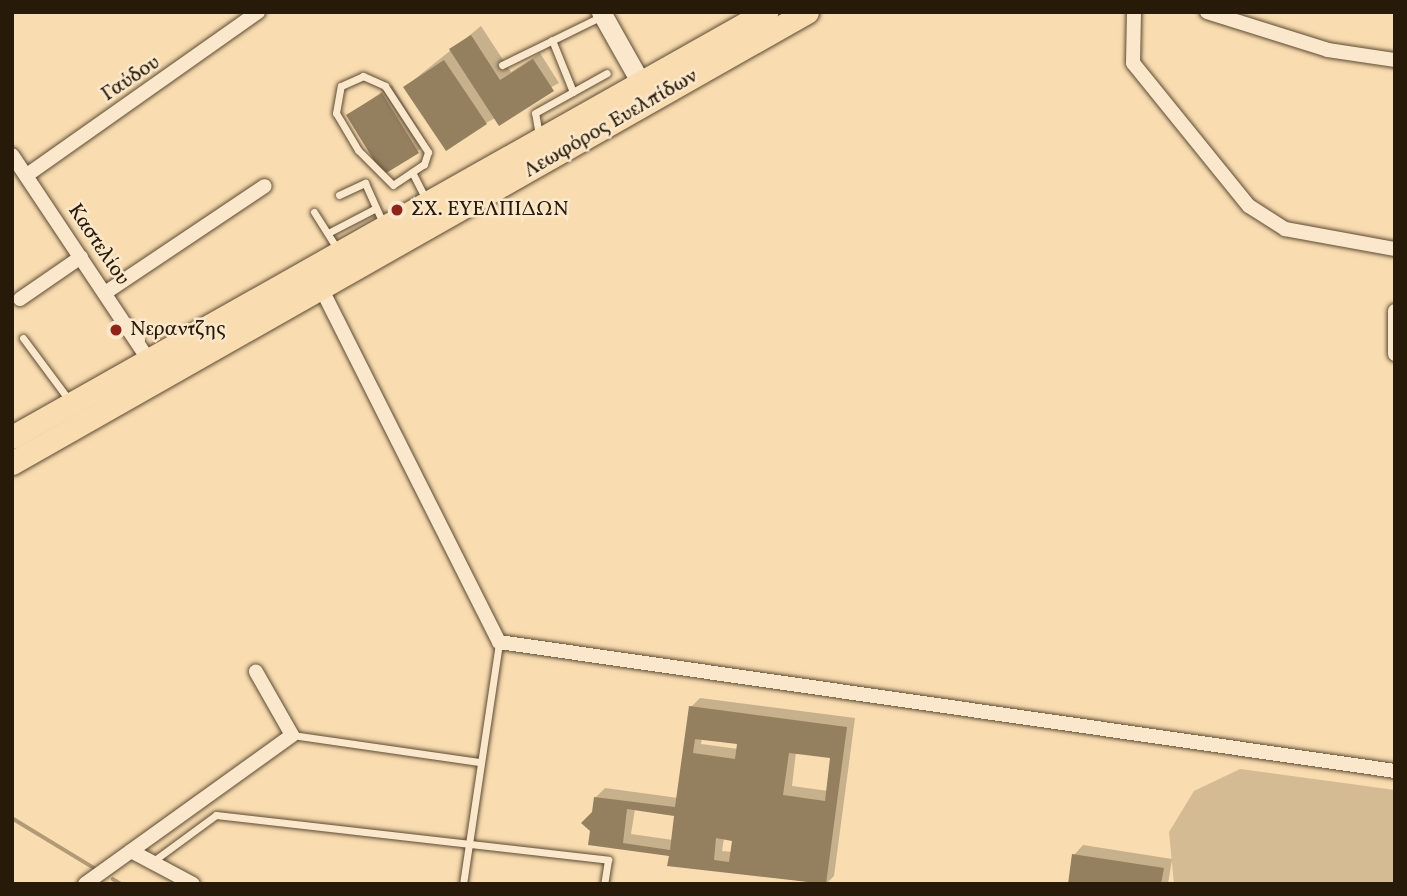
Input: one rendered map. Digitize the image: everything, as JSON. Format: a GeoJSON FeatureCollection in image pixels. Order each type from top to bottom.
{"type":"FeatureCollection","features":[{"type":"Feature","properties":{"kind":"main road","name":"Λεωφόρος Ευελπίδων"},"geometry":{"type":"LineString","coordinates":[[12,463],[316,278],[334,243],[380,217],[428,202],[766,12]]}},
{"type":"Feature","properties":{"kind":"main road","name":"Λεωφόρος Ευελπίδων"},"geometry":{"type":"LineString","coordinates":[[12,437],[148,359],[316,278],[807,12]]}},
{"type":"Feature","properties":{"kind":"street"},"geometry":{"type":"LineString","coordinates":[[1134,12],[1133,63],[1249,206],[1285,229],[1395,249]]}},
{"type":"Feature","properties":{"kind":"street"},"geometry":{"type":"LineString","coordinates":[[1207,12],[1328,50],[1395,60]]}},
{"type":"Feature","properties":{"kind":"street","name":"Γαύδου"},"geometry":{"type":"LineString","coordinates":[[27,175],[258,13]]}},
{"type":"Feature","properties":{"kind":"street"},"geometry":{"type":"LineString","coordinates":[[602,14],[641,83]]}},
{"type":"Feature","properties":{"kind":"street","name":"Καστελίου"},"geometry":{"type":"LineString","coordinates":[[12,155],[148,359]]}},
{"type":"Feature","properties":{"kind":"street"},"geometry":{"type":"LineString","coordinates":[[106,293],[265,186]]}},
{"type":"Feature","properties":{"kind":"street"},"geometry":{"type":"LineString","coordinates":[[20,299],[81,257]]}},
{"type":"Feature","properties":{"kind":"street"},"geometry":{"type":"LineString","coordinates":[[316,278],[499,642],[1395,771]]}},
{"type":"Feature","properties":{"kind":"street"},"geometry":{"type":"LineString","coordinates":[[1395,311],[1395,354]]}},
{"type":"Feature","properties":{"kind":"street"},"geometry":{"type":"LineString","coordinates":[[85,884],[292,735],[256,672]]}},
{"type":"Feature","properties":{"kind":"street"},"geometry":{"type":"LineString","coordinates":[[131,851],[193,884]]}},
{"type":"Feature","properties":{"kind":"lane"},"geometry":{"type":"LineString","coordinates":[[502,65],[602,14]]}},
{"type":"Feature","properties":{"kind":"lane"},"geometry":{"type":"LineString","coordinates":[[552,40],[573,92]]}},
{"type":"Feature","properties":{"kind":"lane"},"geometry":{"type":"LineString","coordinates":[[541,139],[532,117],[607,73]]}},
{"type":"Feature","properties":{"kind":"lane"},"geometry":{"type":"LineString","coordinates":[[363,76],[384,86],[428,152],[412,172],[389,185],[379,175],[336,113],[341,86],[363,76]]}},
{"type":"Feature","properties":{"kind":"lane"},"geometry":{"type":"LineString","coordinates":[[561,98],[572,121]]}},
{"type":"Feature","properties":{"kind":"lane"},"geometry":{"type":"LineString","coordinates":[[412,172],[428,202]]}},
{"type":"Feature","properties":{"kind":"lane"},"geometry":{"type":"LineString","coordinates":[[339,195],[363,183],[380,217]]}},
{"type":"Feature","properties":{"kind":"lane"},"geometry":{"type":"LineString","coordinates":[[314,212],[334,243]]}},
{"type":"Feature","properties":{"kind":"lane"},"geometry":{"type":"LineString","coordinates":[[23,338],[72,403]]}},
{"type":"Feature","properties":{"kind":"lane"},"geometry":{"type":"LineString","coordinates":[[463,884],[479,762],[499,642]]}},
{"type":"Feature","properties":{"kind":"lane"},"geometry":{"type":"LineString","coordinates":[[292,735],[479,762]]}},
{"type":"Feature","properties":{"kind":"lane"},"geometry":{"type":"LineString","coordinates":[[152,862],[216,815],[608,860],[604,884]]}},
{"type":"Feature","properties":{"kind":"shaded area"},"geometry":{"type":"Polygon","coordinates":[[[1240,769],[1395,790],[1395,884],[1174,884],[1169,832],[1194,791],[1240,769]]]}},
{"type":"Feature","properties":{"kind":"building"},"geometry":{"type":"Polygon","coordinates":[[[471,35],[500,80],[533,59],[554,91],[499,126],[449,49],[471,35]]]}},
{"type":"Feature","properties":{"kind":"building"},"geometry":{"type":"Polygon","coordinates":[[[444,60],[487,124],[446,151],[403,87],[444,60]]]}},
{"type":"Feature","properties":{"kind":"building"},"geometry":{"type":"Polygon","coordinates":[[[382,93],[419,153],[383,175],[346,115],[382,93]]]}},
{"type":"Feature","properties":{"kind":"building"},"geometry":{"type":"Polygon","coordinates":[[[689,706],[847,727],[826,884],[667,866],[669,856],[588,845],[590,831],[581,823],[592,812],[594,797],[675,807],[689,706]],[[695,739],[693,753],[735,759],[737,744],[695,739]],[[789,753],[783,795],[825,801],[830,758],[789,753]],[[627,809],[623,843],[670,850],[674,816],[627,809]],[[716,838],[714,860],[729,862],[732,841],[716,838]]]}},
{"type":"Feature","properties":{"kind":"building"},"geometry":{"type":"Polygon","coordinates":[[[1072,854],[1164,868],[1161,884],[1068,884],[1072,854]]]}},
{"type":"Feature","properties":{"kind":"waterway"},"geometry":{"type":"LineString","coordinates":[[12,818],[96,869]]}},
{"type":"Feature","properties":{"kind":"waterway"},"geometry":{"type":"LineString","coordinates":[[113,879],[121,884]]}},
{"type":"Feature","properties":{"kind":"place","name":"ΣΧ. ΕΥΕΛΠΙΔΩΝ"},"geometry":{"type":"Point","coordinates":[397,210]}},
{"type":"Feature","properties":{"kind":"place","name":"Νεραντζης"},"geometry":{"type":"Point","coordinates":[116,330]}}]}
